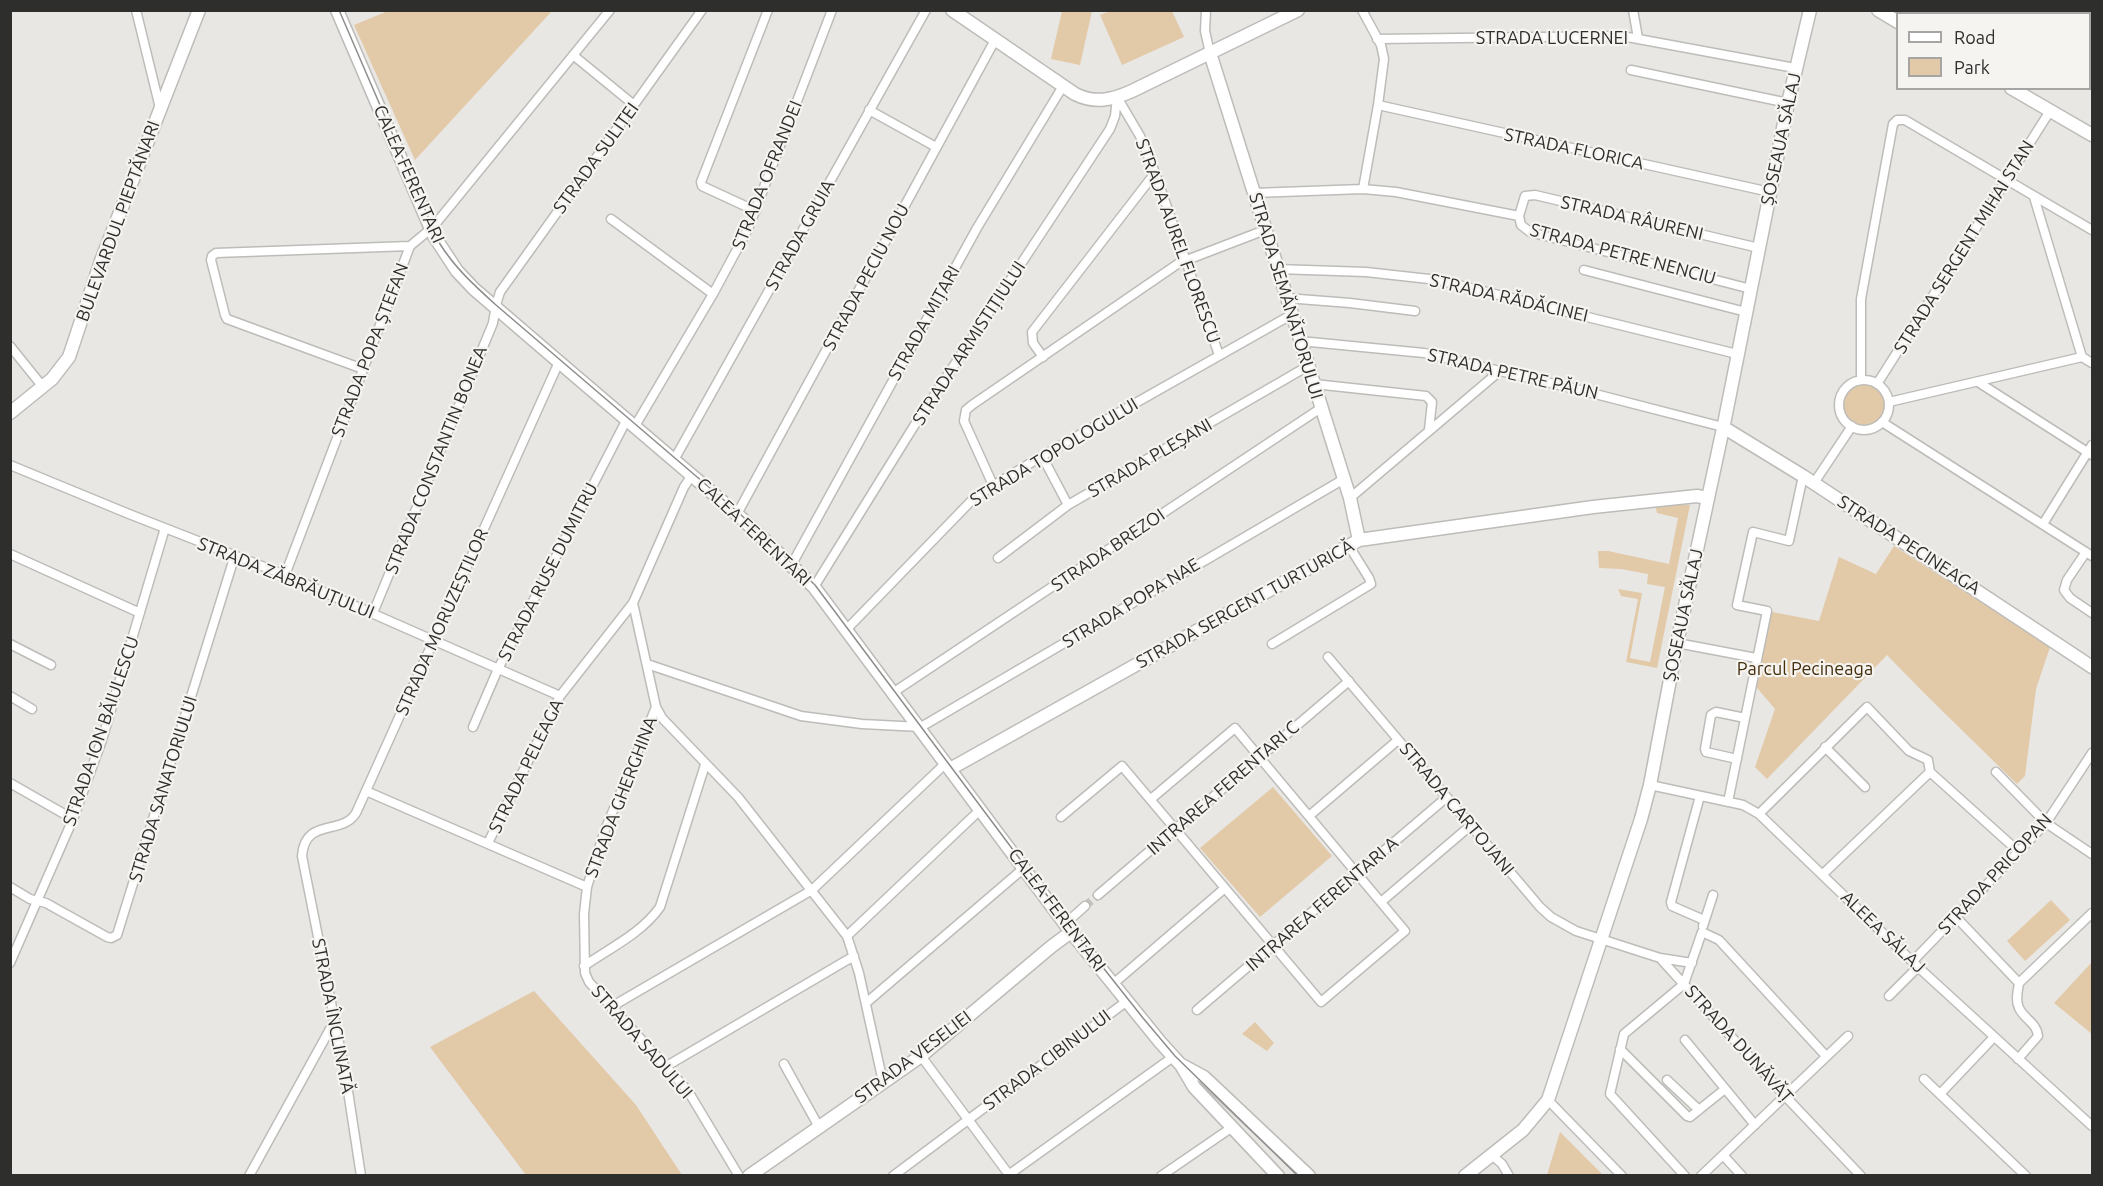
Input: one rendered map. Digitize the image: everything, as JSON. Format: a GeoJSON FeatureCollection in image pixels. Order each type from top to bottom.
{"type":"FeatureCollection","features":[{"type":"Feature","properties":{"kind":"street"},"geometry":{"type":"LineString","coordinates":[[136,10],[160,108]]}},
{"type":"Feature","properties":{"kind":"street","name":"BULEVARDUL PIEPTĂNARI"},"geometry":{"type":"LineString","coordinates":[[10,413],[60,371],[69,357],[101,261],[199,10]]}},
{"type":"Feature","properties":{"kind":"street","name":"CALEA FERENTARI"},"geometry":{"type":"LineString","coordinates":[[337,10],[431,229],[440,248],[458,272],[559,363],[737,514],[814,587],[1068,928],[1177,1060],[1194,1087],[1278,1176]]}},
{"type":"Feature","properties":{"kind":"street","name":"STRADA POPA ȘTEFAN"},"geometry":{"type":"LineString","coordinates":[[285,575],[410,246],[431,229],[610,10]]}},
{"type":"Feature","properties":{"kind":"street","name":"STRADA SULIȚEI"},"geometry":{"type":"LineString","coordinates":[[495,307],[500,292],[702,10]]}},
{"type":"Feature","properties":{"kind":"street"},"geometry":{"type":"LineString","coordinates":[[756,211],[702,186],[701,182],[768,10]]}},
{"type":"Feature","properties":{"kind":"street","name":"STRADA OFRANDEI"},"geometry":{"type":"LineString","coordinates":[[631,422],[713,294],[748,230],[832,10]]}},
{"type":"Feature","properties":{"kind":"street","name":"STRADA GRUIA"},"geometry":{"type":"LineString","coordinates":[[674,460],[926,10]]}},
{"type":"Feature","properties":{"kind":"street"},"geometry":{"type":"LineString","coordinates":[[952,10],[1064,86],[1088,99],[1103,101],[1121,96],[1298,10]]}},
{"type":"Feature","properties":{"kind":"street"},"geometry":{"type":"LineString","coordinates":[[1206,10],[1204,31],[1210,53]]}},
{"type":"Feature","properties":{"kind":"street"},"geometry":{"type":"LineString","coordinates":[[1362,10],[1377,39],[1384,59],[1363,189]]}},
{"type":"Feature","properties":{"kind":"street"},"geometry":{"type":"LineString","coordinates":[[1633,10],[1638,38]]}},
{"type":"Feature","properties":{"kind":"street","name":"ȘOSEAUA SĂLAJ"},"geometry":{"type":"LineString","coordinates":[[1465,1176],[1523,1130],[1548,1100],[1641,819],[1650,785],[1795,68],[1810,10]]}},
{"type":"Feature","properties":{"kind":"street"},"geometry":{"type":"LineString","coordinates":[[1878,10],[1896,21]]}},
{"type":"Feature","properties":{"kind":"street","name":"STRADA LUCERNEI"},"geometry":{"type":"LineString","coordinates":[[1377,39],[1622,36],[1795,68]]}},
{"type":"Feature","properties":{"kind":"street","name":"STRADA PECIU NOU"},"geometry":{"type":"LineString","coordinates":[[737,514],[995,40]]}},
{"type":"Feature","properties":{"kind":"street","name":"STRADA SEMĂNĂTORULUI"},"geometry":{"type":"LineString","coordinates":[[1210,53],[1350,498],[1354,543]]}},
{"type":"Feature","properties":{"kind":"street"},"geometry":{"type":"LineString","coordinates":[[573,55],[634,105]]}},
{"type":"Feature","properties":{"kind":"street"},"geometry":{"type":"LineString","coordinates":[[1631,70],[1788,103]]}},
{"type":"Feature","properties":{"kind":"street","name":"STRADA MIȚARI"},"geometry":{"type":"LineString","coordinates":[[792,564],[965,249],[1064,86]]}},
{"type":"Feature","properties":{"kind":"street"},"geometry":{"type":"LineString","coordinates":[[2014,90],[2092,135]]}},
{"type":"Feature","properties":{"kind":"street","name":"STRADA AUREL FLORESCU"},"geometry":{"type":"LineString","coordinates":[[1121,96],[1155,173],[1219,355]]}},
{"type":"Feature","properties":{"kind":"street","name":"STRADA ARMISTIȚIULUI"},"geometry":{"type":"LineString","coordinates":[[814,587],[914,426],[1110,129],[1121,96]]}},
{"type":"Feature","properties":{"kind":"street","name":"STRADA FLORICA"},"geometry":{"type":"LineString","coordinates":[[1378,105],[1770,192]]}},
{"type":"Feature","properties":{"kind":"street"},"geometry":{"type":"LineString","coordinates":[[869,110],[936,147]]}},
{"type":"Feature","properties":{"kind":"street","name":"STRADA SERGENT MIHAI STAN"},"geometry":{"type":"LineString","coordinates":[[1877,384],[2050,111]]}},
{"type":"Feature","properties":{"kind":"street"},"geometry":{"type":"LineString","coordinates":[[1861,380],[1860,299],[1893,123],[1897,120],[1905,120],[2092,230]]}},
{"type":"Feature","properties":{"kind":"street"},"geometry":{"type":"LineString","coordinates":[[1043,357],[1034,343],[1032,332],[1155,173]]}},
{"type":"Feature","properties":{"kind":"street","name":"STRADA PETRE NENCIU"},"geometry":{"type":"LineString","coordinates":[[1254,193],[1363,189],[1396,192],[1519,216],[1521,225],[1530,232],[1750,289]]}},
{"type":"Feature","properties":{"kind":"street","name":"STRADA RÂURENI"},"geometry":{"type":"LineString","coordinates":[[1519,216],[1525,196],[1535,195],[1759,248]]}},
{"type":"Feature","properties":{"kind":"street"},"geometry":{"type":"LineString","coordinates":[[2034,197],[2082,357],[2092,363]]}},
{"type":"Feature","properties":{"kind":"street"},"geometry":{"type":"LineString","coordinates":[[611,219],[713,294]]}},
{"type":"Feature","properties":{"kind":"street"},"geometry":{"type":"LineString","coordinates":[[993,485],[966,427],[964,415],[972,405],[1186,259],[1265,230]]}},
{"type":"Feature","properties":{"kind":"street"},"geometry":{"type":"LineString","coordinates":[[363,369],[227,319],[211,260],[212,256],[216,253],[410,246]]}},
{"type":"Feature","properties":{"kind":"street","name":"STRADA RĂDĂCINEI"},"geometry":{"type":"LineString","coordinates":[[1277,269],[1366,272],[1438,280],[1737,354]]}},
{"type":"Feature","properties":{"kind":"street"},"geometry":{"type":"LineString","coordinates":[[1584,270],[1746,312]]}},
{"type":"Feature","properties":{"kind":"street"},"geometry":{"type":"LineString","coordinates":[[1286,298],[1415,310]]}},
{"type":"Feature","properties":{"kind":"street","name":"STRADA CONSTANTIN BONEA"},"geometry":{"type":"LineString","coordinates":[[373,613],[493,323],[495,307]]}},
{"type":"Feature","properties":{"kind":"street","name":"STRADA TOPOLOGULUI"},"geometry":{"type":"LineString","coordinates":[[847,629],[965,505],[993,485],[1292,315]]}},
{"type":"Feature","properties":{"kind":"street","name":"STRADA PETRE PĂUN"},"geometry":{"type":"LineString","coordinates":[[1300,340],[1424,353],[1501,370],[1723,427]]}},
{"type":"Feature","properties":{"kind":"street"},"geometry":{"type":"LineString","coordinates":[[10,346],[43,387]]}},
{"type":"Feature","properties":{"kind":"street"},"geometry":{"type":"LineString","coordinates":[[1889,402],[2082,357]]}},
{"type":"Feature","properties":{"kind":"street","name":"STRADA MORUZEȘTILOR"},"geometry":{"type":"LineString","coordinates":[[302,856],[305,842],[310,835],[353,818],[559,363]]}},
{"type":"Feature","properties":{"kind":"street","name":"STRADA PLEȘANI"},"geometry":{"type":"LineString","coordinates":[[998,558],[1068,505],[1308,366]]}},
{"type":"Feature","properties":{"kind":"street"},"geometry":{"type":"LineString","coordinates":[[1350,498],[1501,370]]}},
{"type":"Feature","properties":{"kind":"street"},"geometry":{"type":"LineString","coordinates":[[1861,380],[1869,380],[1877,384],[1887,394],[1889,402],[1887,416],[1882,422],[1868,429],[1852,426],[1842,415],[1840,400],[1847,387],[1861,380]]}},
{"type":"Feature","properties":{"kind":"street"},"geometry":{"type":"LineString","coordinates":[[1978,382],[2091,450],[2043,524]]}},
{"type":"Feature","properties":{"kind":"street"},"geometry":{"type":"LineString","coordinates":[[1314,384],[1426,396],[1432,402],[1429,430]]}},
{"type":"Feature","properties":{"kind":"street","name":"STRADA BREZOI"},"geometry":{"type":"LineString","coordinates":[[894,692],[1321,408]]}},
{"type":"Feature","properties":{"kind":"street","name":"STRADA RUSE DUMITRU"},"geometry":{"type":"LineString","coordinates":[[473,727],[498,669],[631,422]]}},
{"type":"Feature","properties":{"kind":"street"},"geometry":{"type":"LineString","coordinates":[[1882,422],[2090,554],[2067,580],[2064,590],[2070,598],[2092,614]]}},
{"type":"Feature","properties":{"kind":"street"},"geometry":{"type":"LineString","coordinates":[[1814,483],[1852,426]]}},
{"type":"Feature","properties":{"kind":"street","name":"STRADA PECINEAGA"},"geometry":{"type":"LineString","coordinates":[[1723,427],[1814,483],[2092,667]]}},
{"type":"Feature","properties":{"kind":"street"},"geometry":{"type":"LineString","coordinates":[[1042,456],[1068,505]]}},
{"type":"Feature","properties":{"kind":"street","name":"STRADA ZĂBRĂUȚULUI"},"geometry":{"type":"LineString","coordinates":[[10,465],[285,575],[560,696]]}},
{"type":"Feature","properties":{"kind":"street","name":"STRADA PELEAGA"},"geometry":{"type":"LineString","coordinates":[[488,843],[560,696],[633,603],[684,487],[692,475]]}},
{"type":"Feature","properties":{"kind":"street"},"geometry":{"type":"LineString","coordinates":[[1728,802],[1767,611],[1737,605],[1753,532],[1789,541],[1803,476]]}},
{"type":"Feature","properties":{"kind":"street","name":"STRADA POPA NAE"},"geometry":{"type":"LineString","coordinates":[[919,727],[933,721],[1344,479]]}},
{"type":"Feature","properties":{"kind":"street","name":"STRADA SERGENT TURTURICĂ"},"geometry":{"type":"LineString","coordinates":[[611,1006],[812,890],[948,766],[1354,543],[1593,507],[1697,496],[1708,498]]}},
{"type":"Feature","properties":{"kind":"street","name":"STRADA ION BĂIULESCU"},"geometry":{"type":"LineString","coordinates":[[10,963],[73,819],[102,740],[165,528]]}},
{"type":"Feature","properties":{"kind":"street"},"geometry":{"type":"LineString","coordinates":[[1272,644],[1371,584],[1354,543]]}},
{"type":"Feature","properties":{"kind":"street"},"geometry":{"type":"LineString","coordinates":[[10,554],[140,613]]}},
{"type":"Feature","properties":{"kind":"street","name":"STRADA SANATORIULUI"},"geometry":{"type":"LineString","coordinates":[[36,901],[46,903],[107,937],[115,937],[118,933],[235,555]]}},
{"type":"Feature","properties":{"kind":"street"},"geometry":{"type":"LineString","coordinates":[[633,603],[656,707],[669,727],[738,797],[847,936],[866,1003],[883,1082]]}},
{"type":"Feature","properties":{"kind":"street"},"geometry":{"type":"LineString","coordinates":[[10,644],[51,665]]}},
{"type":"Feature","properties":{"kind":"street"},"geometry":{"type":"LineString","coordinates":[[1677,644],[1756,658]]}},
{"type":"Feature","properties":{"kind":"street","name":"STRADA CARTOJANI"},"geometry":{"type":"LineString","coordinates":[[1328,657],[1531,897],[1551,916],[1576,932],[1601,940]]}},
{"type":"Feature","properties":{"kind":"street"},"geometry":{"type":"LineString","coordinates":[[647,664],[801,716],[833,722],[919,727]]}},
{"type":"Feature","properties":{"kind":"street","name":"INTRAREA FERENTARI C"},"geometry":{"type":"LineString","coordinates":[[1098,895],[1349,681]]}},
{"type":"Feature","properties":{"kind":"street"},"geometry":{"type":"LineString","coordinates":[[10,696],[32,709]]}},
{"type":"Feature","properties":{"kind":"street","name":"STRADA GHERGHINA"},"geometry":{"type":"LineString","coordinates":[[587,887],[605,830],[656,707]]}},
{"type":"Feature","properties":{"kind":"street"},"geometry":{"type":"LineString","coordinates":[[1759,814],[1867,707],[1909,751],[1928,760],[1930,772],[2018,851]]}},
{"type":"Feature","properties":{"kind":"street"},"geometry":{"type":"LineString","coordinates":[[1737,759],[1706,752],[1705,748],[1712,715],[1716,712],[1745,717]]}},
{"type":"Feature","properties":{"kind":"street"},"geometry":{"type":"LineString","coordinates":[[1060,817],[1122,766],[1321,1002],[1405,931],[1235,728],[1151,800]]}},
{"type":"Feature","properties":{"kind":"street"},"geometry":{"type":"LineString","coordinates":[[1309,816],[1398,740]]}},
{"type":"Feature","properties":{"kind":"street"},"geometry":{"type":"LineString","coordinates":[[1825,747],[1865,787]]}},
{"type":"Feature","properties":{"kind":"street","name":"STRADA PRICOPAN"},"geometry":{"type":"LineString","coordinates":[[1888,996],[1955,916],[2046,823],[2092,757]]}},
{"type":"Feature","properties":{"kind":"street"},"geometry":{"type":"LineString","coordinates":[[584,966],[648,922],[660,907],[705,765]]}},
{"type":"Feature","properties":{"kind":"street"},"geometry":{"type":"LineString","coordinates":[[1823,874],[1930,772]]}},
{"type":"Feature","properties":{"kind":"street"},"geometry":{"type":"LineString","coordinates":[[1996,772],[2046,823],[2092,854]]}},
{"type":"Feature","properties":{"kind":"street"},"geometry":{"type":"LineString","coordinates":[[10,783],[73,819]]}},
{"type":"Feature","properties":{"kind":"street","name":"ALEEA SĂLAJ"},"geometry":{"type":"LineString","coordinates":[[1650,785],[1728,802],[1759,814],[1916,964],[2092,1126]]}},
{"type":"Feature","properties":{"kind":"street"},"geometry":{"type":"LineString","coordinates":[[366,791],[587,887]]}},
{"type":"Feature","properties":{"kind":"street"},"geometry":{"type":"LineString","coordinates":[[1700,796],[1671,902],[1672,906],[1704,920]]}},
{"type":"Feature","properties":{"kind":"street","name":"INTRAREA FERENTARI A"},"geometry":{"type":"LineString","coordinates":[[1197,1010],[1447,797]]}},
{"type":"Feature","properties":{"kind":"street"},"geometry":{"type":"LineString","coordinates":[[847,936],[981,809]]}},
{"type":"Feature","properties":{"kind":"street"},"geometry":{"type":"LineString","coordinates":[[1381,902],[1470,825]]}},
{"type":"Feature","properties":{"kind":"street","name":"STRADA ÎNCLINATĂ"},"geometry":{"type":"LineString","coordinates":[[302,856],[346,1078],[361,1176]]}},
{"type":"Feature","properties":{"kind":"street"},"geometry":{"type":"LineString","coordinates":[[866,1003],[1024,868]]}},
{"type":"Feature","properties":{"kind":"street"},"geometry":{"type":"LineString","coordinates":[[10,887],[36,901]]}},
{"type":"Feature","properties":{"kind":"street","name":"STRADA SADULUI"},"geometry":{"type":"LineString","coordinates":[[587,887],[584,914],[584,966],[589,982],[693,1098],[739,1176]]}},
{"type":"Feature","properties":{"kind":"street"},"geometry":{"type":"LineString","coordinates":[[1113,984],[1225,888]]}},
{"type":"Feature","properties":{"kind":"street"},"geometry":{"type":"LineString","coordinates":[[1685,1176],[1610,1094],[1624,1034],[1684,984],[1713,895]]}},
{"type":"Feature","properties":{"kind":"street"},"geometry":{"type":"LineString","coordinates":[[1068,928],[1085,906]]}},
{"type":"Feature","properties":{"kind":"street"},"geometry":{"type":"LineString","coordinates":[[2018,1059],[2038,1036],[2036,1026],[2019,1008],[2017,998],[2019,983],[2092,913]]}},
{"type":"Feature","properties":{"kind":"street"},"geometry":{"type":"LineString","coordinates":[[1955,916],[2019,983]]}},
{"type":"Feature","properties":{"kind":"street","name":"STRADA VESELIEI"},"geometry":{"type":"LineString","coordinates":[[749,1176],[921,1056],[1068,928]]}},
{"type":"Feature","properties":{"kind":"street"},"geometry":{"type":"LineString","coordinates":[[1702,932],[1719,940],[1826,1056]]}},
{"type":"Feature","properties":{"kind":"street"},"geometry":{"type":"LineString","coordinates":[[1601,940],[1660,958],[1692,963]]}},
{"type":"Feature","properties":{"kind":"street"},"geometry":{"type":"LineString","coordinates":[[665,1067],[854,956]]}},
{"type":"Feature","properties":{"kind":"street","name":"STRADA DUNĂVĂȚ"},"geometry":{"type":"LineString","coordinates":[[1660,958],[1861,1176]]}},
{"type":"Feature","properties":{"kind":"street","name":"STRADA CIBINULUI"},"geometry":{"type":"LineString","coordinates":[[893,1176],[1127,1001]]}},
{"type":"Feature","properties":{"kind":"street"},"geometry":{"type":"LineString","coordinates":[[249,1176],[335,1020]]}},
{"type":"Feature","properties":{"kind":"street"},"geometry":{"type":"LineString","coordinates":[[1701,1176],[1848,1036]]}},
{"type":"Feature","properties":{"kind":"street"},"geometry":{"type":"LineString","coordinates":[[1940,1094],[1994,1037]]}},
{"type":"Feature","properties":{"kind":"street"},"geometry":{"type":"LineString","coordinates":[[1685,1040],[1755,1125]]}},
{"type":"Feature","properties":{"kind":"street"},"geometry":{"type":"LineString","coordinates":[[1620,1049],[1687,1116],[1690,1117],[1725,1089]]}},
{"type":"Feature","properties":{"kind":"street"},"geometry":{"type":"LineString","coordinates":[[921,1056],[1009,1175],[1177,1060]]}},
{"type":"Feature","properties":{"kind":"street","name":"CALEA FERENTARI"},"geometry":{"type":"LineString","coordinates":[[1177,1060],[1204,1077],[1309,1176]]}},
{"type":"Feature","properties":{"kind":"street"},"geometry":{"type":"LineString","coordinates":[[784,1064],[819,1127]]}},
{"type":"Feature","properties":{"kind":"street"},"geometry":{"type":"LineString","coordinates":[[1924,1079],[2026,1176]]}},
{"type":"Feature","properties":{"kind":"street"},"geometry":{"type":"LineString","coordinates":[[1667,1080],[1699,1110]]}},
{"type":"Feature","properties":{"kind":"street"},"geometry":{"type":"LineString","coordinates":[[1548,1100],[1622,1176]]}},
{"type":"Feature","properties":{"kind":"street"},"geometry":{"type":"LineString","coordinates":[[1161,1176],[1231,1128]]}},
{"type":"Feature","properties":{"kind":"street"},"geometry":{"type":"LineString","coordinates":[[1492,1155],[1502,1164],[1509,1176]]}},
{"type":"Feature","properties":{"kind":"street"},"geometry":{"type":"LineString","coordinates":[[1723,1155],[1742,1176]]}},
{"type":"Feature","properties":{"kind":"green space"},"geometry":{"type":"Polygon","coordinates":[[[388,11],[552,11],[415,160],[354,25],[388,11]]]}},
{"type":"Feature","properties":{"kind":"green space"},"geometry":{"type":"Polygon","coordinates":[[[1062,11],[1092,11],[1080,65],[1051,59],[1062,11]]]}},
{"type":"Feature","properties":{"kind":"green space"},"geometry":{"type":"Polygon","coordinates":[[[1110,11],[1172,11],[1184,37],[1122,65],[1100,15],[1110,11]]]}},
{"type":"Feature","properties":{"kind":"green space"},"geometry":{"type":"Polygon","coordinates":[[[1865,383],[1873,384],[1881,389],[1886,397],[1886,413],[1881,421],[1873,426],[1865,427],[1857,426],[1849,421],[1844,413],[1843,405],[1844,397],[1849,389],[1857,384],[1865,383]]]}},
{"type":"Feature","properties":{"kind":"green space"},"geometry":{"type":"Polygon","coordinates":[[[1655,504],[1690,505],[1657,668],[1626,662],[1638,599],[1621,596],[1618,589],[1642,593],[1630,658],[1650,662],[1665,587],[1647,584],[1648,574],[1599,568],[1598,551],[1608,551],[1669,564],[1678,518],[1657,513],[1655,504]]]}},
{"type":"Feature","properties":{"kind":"green space","name":"Parcul Pecineaga"},"geometry":{"type":"Polygon","coordinates":[[[1894,546],[2050,647],[2036,689],[2025,776],[2017,784],[1887,655],[1767,779],[1755,767],[1775,709],[1752,682],[1767,611],[1819,621],[1839,557],[1876,574],[1894,546]]]}},
{"type":"Feature","properties":{"kind":"green space"},"geometry":{"type":"Polygon","coordinates":[[[1273,787],[1332,856],[1260,917],[1200,848],[1273,787]]]}},
{"type":"Feature","properties":{"kind":"green space"},"geometry":{"type":"Polygon","coordinates":[[[2051,900],[2070,920],[2025,961],[2007,941],[2051,900]]]}},
{"type":"Feature","properties":{"kind":"green space"},"geometry":{"type":"Polygon","coordinates":[[[2092,962],[2092,1034],[2054,1003],[2092,962]]]}},
{"type":"Feature","properties":{"kind":"green space"},"geometry":{"type":"Polygon","coordinates":[[[534,991],[636,1105],[682,1175],[526,1175],[430,1047],[534,991]]]}},
{"type":"Feature","properties":{"kind":"green space"},"geometry":{"type":"Polygon","coordinates":[[[1255,1022],[1274,1043],[1267,1051],[1242,1034],[1255,1022]]]}},
{"type":"Feature","properties":{"kind":"green space"},"geometry":{"type":"Polygon","coordinates":[[[1560,1132],[1603,1175],[1547,1175],[1560,1132]]]}},
{"type":"Feature","properties":{"kind":"tunnel"},"geometry":{"type":"LineString","coordinates":[[1085,906],[1098,895]]}},
{"type":"Feature","properties":{"kind":"tram line"},"geometry":{"type":"LineString","coordinates":[[339,10],[440,244],[452,261],[496,305],[738,512],[815,585],[1067,922],[1143,1018],[1175,1056],[1298,1176]]}}]}
